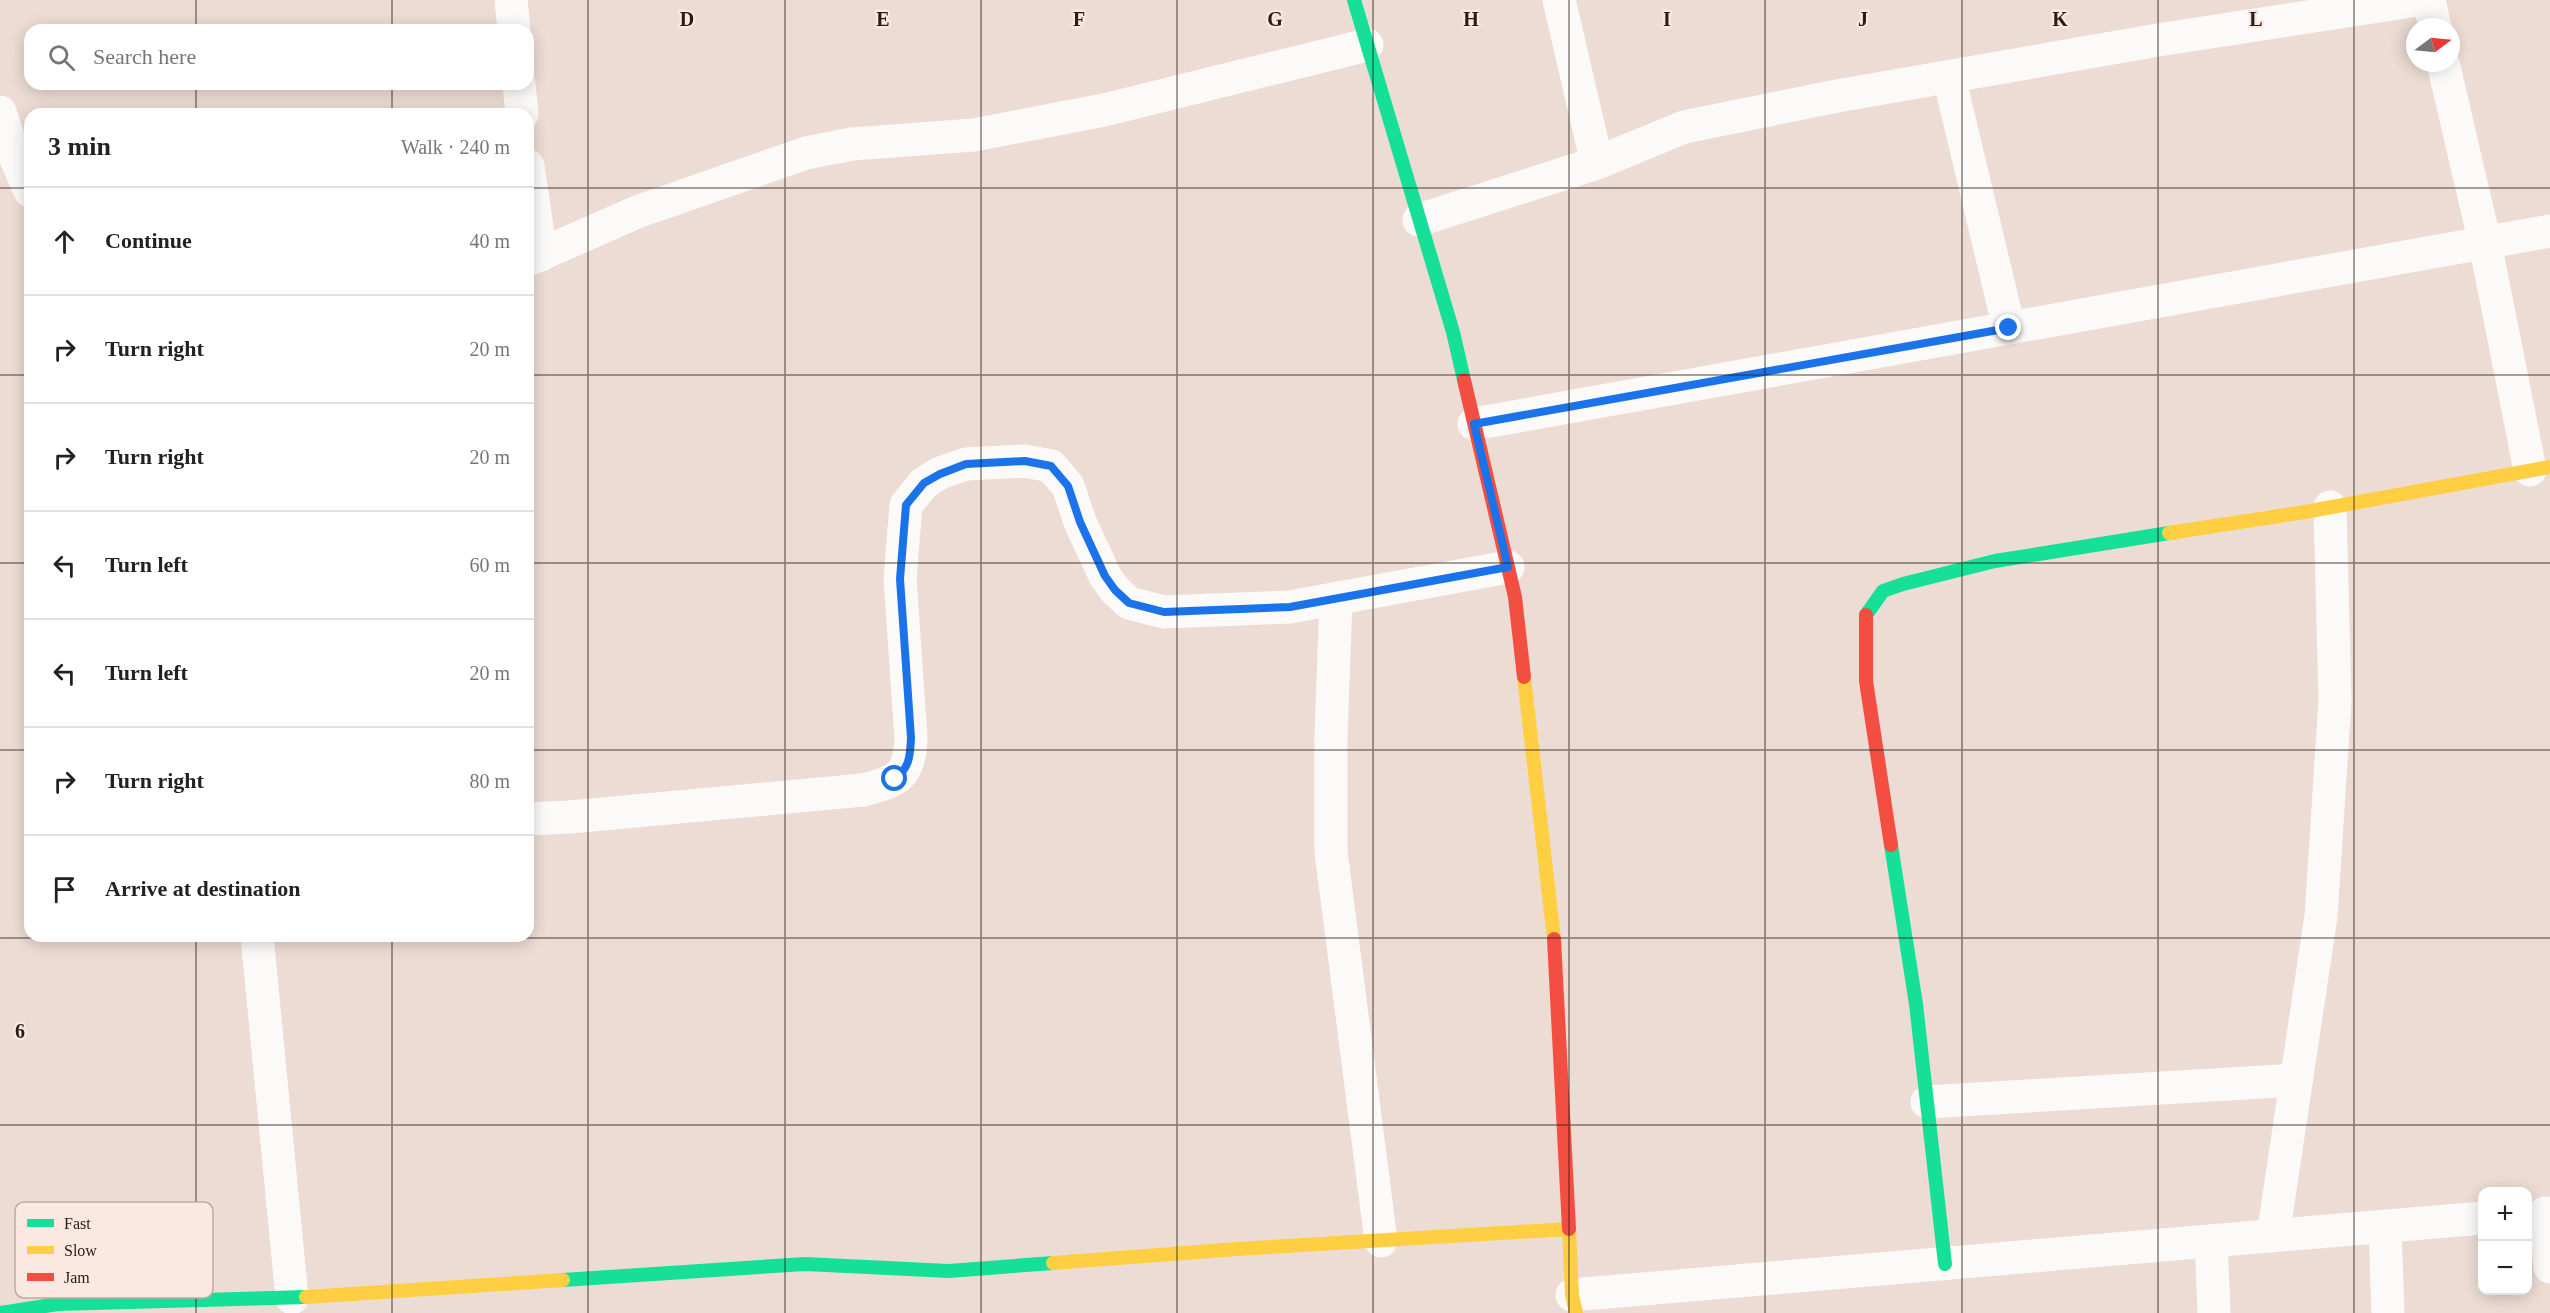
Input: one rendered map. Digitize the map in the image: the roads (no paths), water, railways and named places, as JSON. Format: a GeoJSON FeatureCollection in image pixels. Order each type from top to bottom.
{"type":"FeatureCollection","features":[{"type":"Feature","properties":{"kind":"street"},"geometry":{"type":"LineString","coordinates":[[511,0],[513,24]]}},
{"type":"Feature","properties":{"kind":"street"},"geometry":{"type":"LineString","coordinates":[[1354,0],[1453,332],[1515,597],[1553,924],[1574,1304],[1945,1264],[2478,1218]]}},
{"type":"Feature","properties":{"kind":"street"},"geometry":{"type":"LineString","coordinates":[[1559,0],[1597,163]]}},
{"type":"Feature","properties":{"kind":"street"},"geometry":{"type":"LineString","coordinates":[[1419,220],[1597,163],[1684,127],[2158,40],[2418,0]]}},
{"type":"Feature","properties":{"kind":"street"},"geometry":{"type":"LineString","coordinates":[[2429,0],[2433,18]]}},
{"type":"Feature","properties":{"kind":"street"},"geometry":{"type":"LineString","coordinates":[[534,257],[637,212],[806,153],[852,144],[974,135],[1104,110],[1367,45]]}},
{"type":"Feature","properties":{"kind":"street"},"geometry":{"type":"LineString","coordinates":[[1945,1264],[1916,1004],[1866,681],[1866,614],[1883,591],[1995,561],[2330,507],[2540,468],[2446,72]]}},
{"type":"Feature","properties":{"kind":"street"},"geometry":{"type":"LineString","coordinates":[[1948,77],[2009,328]]}},
{"type":"Feature","properties":{"kind":"street"},"geometry":{"type":"LineString","coordinates":[[520,90],[521,108]]}},
{"type":"Feature","properties":{"kind":"street"},"geometry":{"type":"LineString","coordinates":[[0,112],[6,153],[24,182]]}},
{"type":"Feature","properties":{"kind":"street"},"geometry":{"type":"LineString","coordinates":[[1474,424],[2550,231]]}},
{"type":"Feature","properties":{"kind":"street"},"geometry":{"type":"LineString","coordinates":[[534,819],[863,790],[887,782],[904,771],[910,759],[911,738],[900,579],[906,505],[924,483],[966,464],[1025,461],[1051,466],[1068,486],[1080,522],[1105,576],[1129,603],[1164,612],[1290,607],[1508,567]]}},
{"type":"Feature","properties":{"kind":"street"},"geometry":{"type":"LineString","coordinates":[[2273,1236],[2321,916],[2335,701],[2330,507]]}},
{"type":"Feature","properties":{"kind":"street"},"geometry":{"type":"LineString","coordinates":[[1336,598],[1331,735],[1331,852],[1381,1241]]}},
{"type":"Feature","properties":{"kind":"street"},"geometry":{"type":"LineString","coordinates":[[258,942],[292,1298]]}},
{"type":"Feature","properties":{"kind":"street"},"geometry":{"type":"LineString","coordinates":[[1927,1102],[2296,1080]]}},
{"type":"Feature","properties":{"kind":"street"},"geometry":{"type":"LineString","coordinates":[[2541,1213],[2550,1267]]}},
{"type":"Feature","properties":{"kind":"street"},"geometry":{"type":"LineString","coordinates":[[2385,1226],[2388,1313]]}},
{"type":"Feature","properties":{"kind":"street"},"geometry":{"type":"LineString","coordinates":[[1,1313],[58,1304],[292,1298],[805,1264],[949,1271],[1569,1229]]}},
{"type":"Feature","properties":{"kind":"street"},"geometry":{"type":"LineString","coordinates":[[2211,1241],[2214,1313]]}}]}
